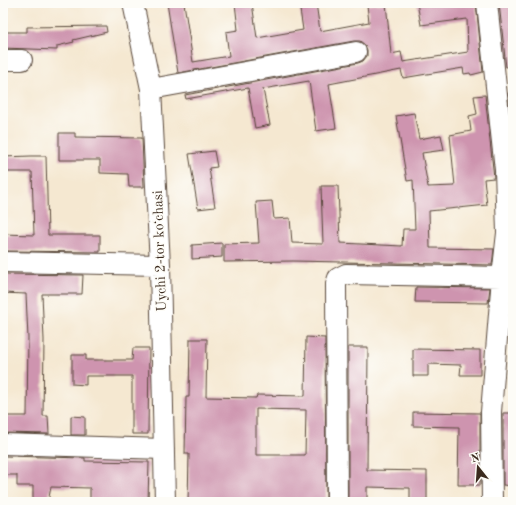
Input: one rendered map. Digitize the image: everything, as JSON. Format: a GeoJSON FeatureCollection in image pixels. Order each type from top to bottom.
{"type":"FeatureCollection","features":[{"type":"Feature","properties":{"kind":"street","name":"Uychi 2-tor koʻchasi"},"geometry":{"type":"LineString","coordinates":[[133,3],[152,89],[160,265],[165,502]]}},
{"type":"Feature","properties":{"kind":"street"},"geometry":{"type":"LineString","coordinates":[[488,3],[510,234],[502,277],[491,412],[492,502]]}},
{"type":"Feature","properties":{"kind":"street"},"geometry":{"type":"LineString","coordinates":[[152,89],[356,52]]}},
{"type":"Feature","properties":{"kind":"street"},"geometry":{"type":"LineString","coordinates":[[3,262],[160,265]]}},
{"type":"Feature","properties":{"kind":"street"},"geometry":{"type":"LineString","coordinates":[[336,502],[336,284],[338,278],[346,274],[502,277]]}},
{"type":"Feature","properties":{"kind":"street"},"geometry":{"type":"LineString","coordinates":[[3,444],[164,449]]}},
{"type":"Feature","properties":{"kind":"building"},"geometry":{"type":"Polygon","coordinates":[[[167,3],[184,3],[193,62],[229,56],[226,32],[238,30],[235,3],[252,3],[257,38],[303,30],[299,3],[316,3],[320,31],[369,22],[367,5],[386,3],[391,54],[401,52],[403,62],[468,52],[467,19],[421,25],[417,3],[434,3],[434,5],[476,3],[483,72],[471,75],[470,73],[464,74],[463,68],[403,78],[401,70],[329,84],[336,128],[316,131],[309,81],[263,89],[270,125],[255,128],[248,88],[186,99],[185,95],[358,63],[363,61],[367,56],[365,45],[360,41],[354,41],[178,73],[167,3]]]}},
{"type":"Feature","properties":{"kind":"building"},"geometry":{"type":"Polygon","coordinates":[[[499,3],[513,3],[513,66],[506,67],[499,3]]]}},
{"type":"Feature","properties":{"kind":"building"},"geometry":{"type":"Polygon","coordinates":[[[106,26],[107,32],[73,40],[74,42],[57,46],[57,50],[3,48],[3,32],[27,32],[27,27],[106,26]]]}},
{"type":"Feature","properties":{"kind":"building"},"geometry":{"type":"Polygon","coordinates":[[[508,93],[513,93],[513,137],[508,93]]]}},
{"type":"Feature","properties":{"kind":"building"},"geometry":{"type":"Polygon","coordinates":[[[485,95],[494,178],[484,179],[487,205],[429,211],[430,248],[494,249],[492,265],[293,261],[224,262],[224,244],[259,243],[256,202],[272,201],[274,219],[290,218],[292,243],[323,244],[321,186],[338,186],[340,243],[402,246],[403,229],[415,229],[413,180],[407,181],[396,116],[414,113],[419,139],[441,135],[444,150],[422,153],[428,187],[455,186],[450,135],[471,131],[469,116],[477,114],[474,96],[485,95]]]}},
{"type":"Feature","properties":{"kind":"building"},"geometry":{"type":"Polygon","coordinates":[[[59,133],[75,133],[75,137],[142,138],[144,187],[129,187],[128,174],[100,173],[100,160],[59,160],[59,133]]]}},
{"type":"Feature","properties":{"kind":"building"},"geometry":{"type":"Polygon","coordinates":[[[214,151],[217,167],[209,168],[215,207],[198,209],[189,154],[214,151]]]}},
{"type":"Feature","properties":{"kind":"building"},"geometry":{"type":"Polygon","coordinates":[[[46,156],[48,235],[100,235],[100,252],[3,251],[3,234],[34,235],[32,172],[3,172],[3,157],[46,156]]]}},
{"type":"Feature","properties":{"kind":"building"},"geometry":{"type":"Polygon","coordinates":[[[222,243],[222,257],[192,259],[192,245],[222,243]]]}},
{"type":"Feature","properties":{"kind":"building"},"geometry":{"type":"Polygon","coordinates":[[[3,274],[83,275],[82,294],[42,294],[44,340],[43,416],[48,416],[49,434],[3,433],[3,416],[27,416],[28,338],[26,294],[3,293],[3,274]]]}},
{"type":"Feature","properties":{"kind":"building"},"geometry":{"type":"Polygon","coordinates":[[[416,287],[490,288],[488,303],[415,302],[416,287]]]}},
{"type":"Feature","properties":{"kind":"building"},"geometry":{"type":"Polygon","coordinates":[[[306,337],[325,338],[326,502],[188,502],[189,454],[185,454],[186,397],[189,397],[190,339],[207,339],[206,397],[256,398],[257,395],[305,396],[306,337]],[[256,409],[256,455],[305,455],[306,410],[256,409]]]}},
{"type":"Feature","properties":{"kind":"building"},"geometry":{"type":"Polygon","coordinates":[[[348,347],[368,347],[367,470],[427,471],[427,502],[410,502],[410,488],[367,487],[367,502],[348,502],[348,347]]]}},
{"type":"Feature","properties":{"kind":"building"},"geometry":{"type":"Polygon","coordinates":[[[133,348],[149,348],[148,434],[132,434],[132,376],[86,376],[86,385],[72,384],[72,355],[86,355],[86,360],[132,360],[133,348]]]}},
{"type":"Feature","properties":{"kind":"building"},"geometry":{"type":"Polygon","coordinates":[[[413,349],[480,350],[480,375],[460,375],[461,365],[428,364],[428,376],[413,376],[413,349]]]}},
{"type":"Feature","properties":{"kind":"building"},"geometry":{"type":"Polygon","coordinates":[[[413,412],[480,413],[480,485],[458,485],[459,427],[413,426],[413,412]]]}},
{"type":"Feature","properties":{"kind":"building"},"geometry":{"type":"Polygon","coordinates":[[[503,413],[513,413],[513,486],[503,485],[503,413]]]}},
{"type":"Feature","properties":{"kind":"building"},"geometry":{"type":"Polygon","coordinates":[[[71,416],[85,417],[85,435],[71,435],[71,416]]]}},
{"type":"Feature","properties":{"kind":"building"},"geometry":{"type":"Polygon","coordinates":[[[3,456],[85,458],[85,461],[149,462],[148,502],[90,502],[90,488],[51,487],[48,502],[33,502],[33,486],[17,486],[17,475],[3,475],[3,456]]]}}]}
